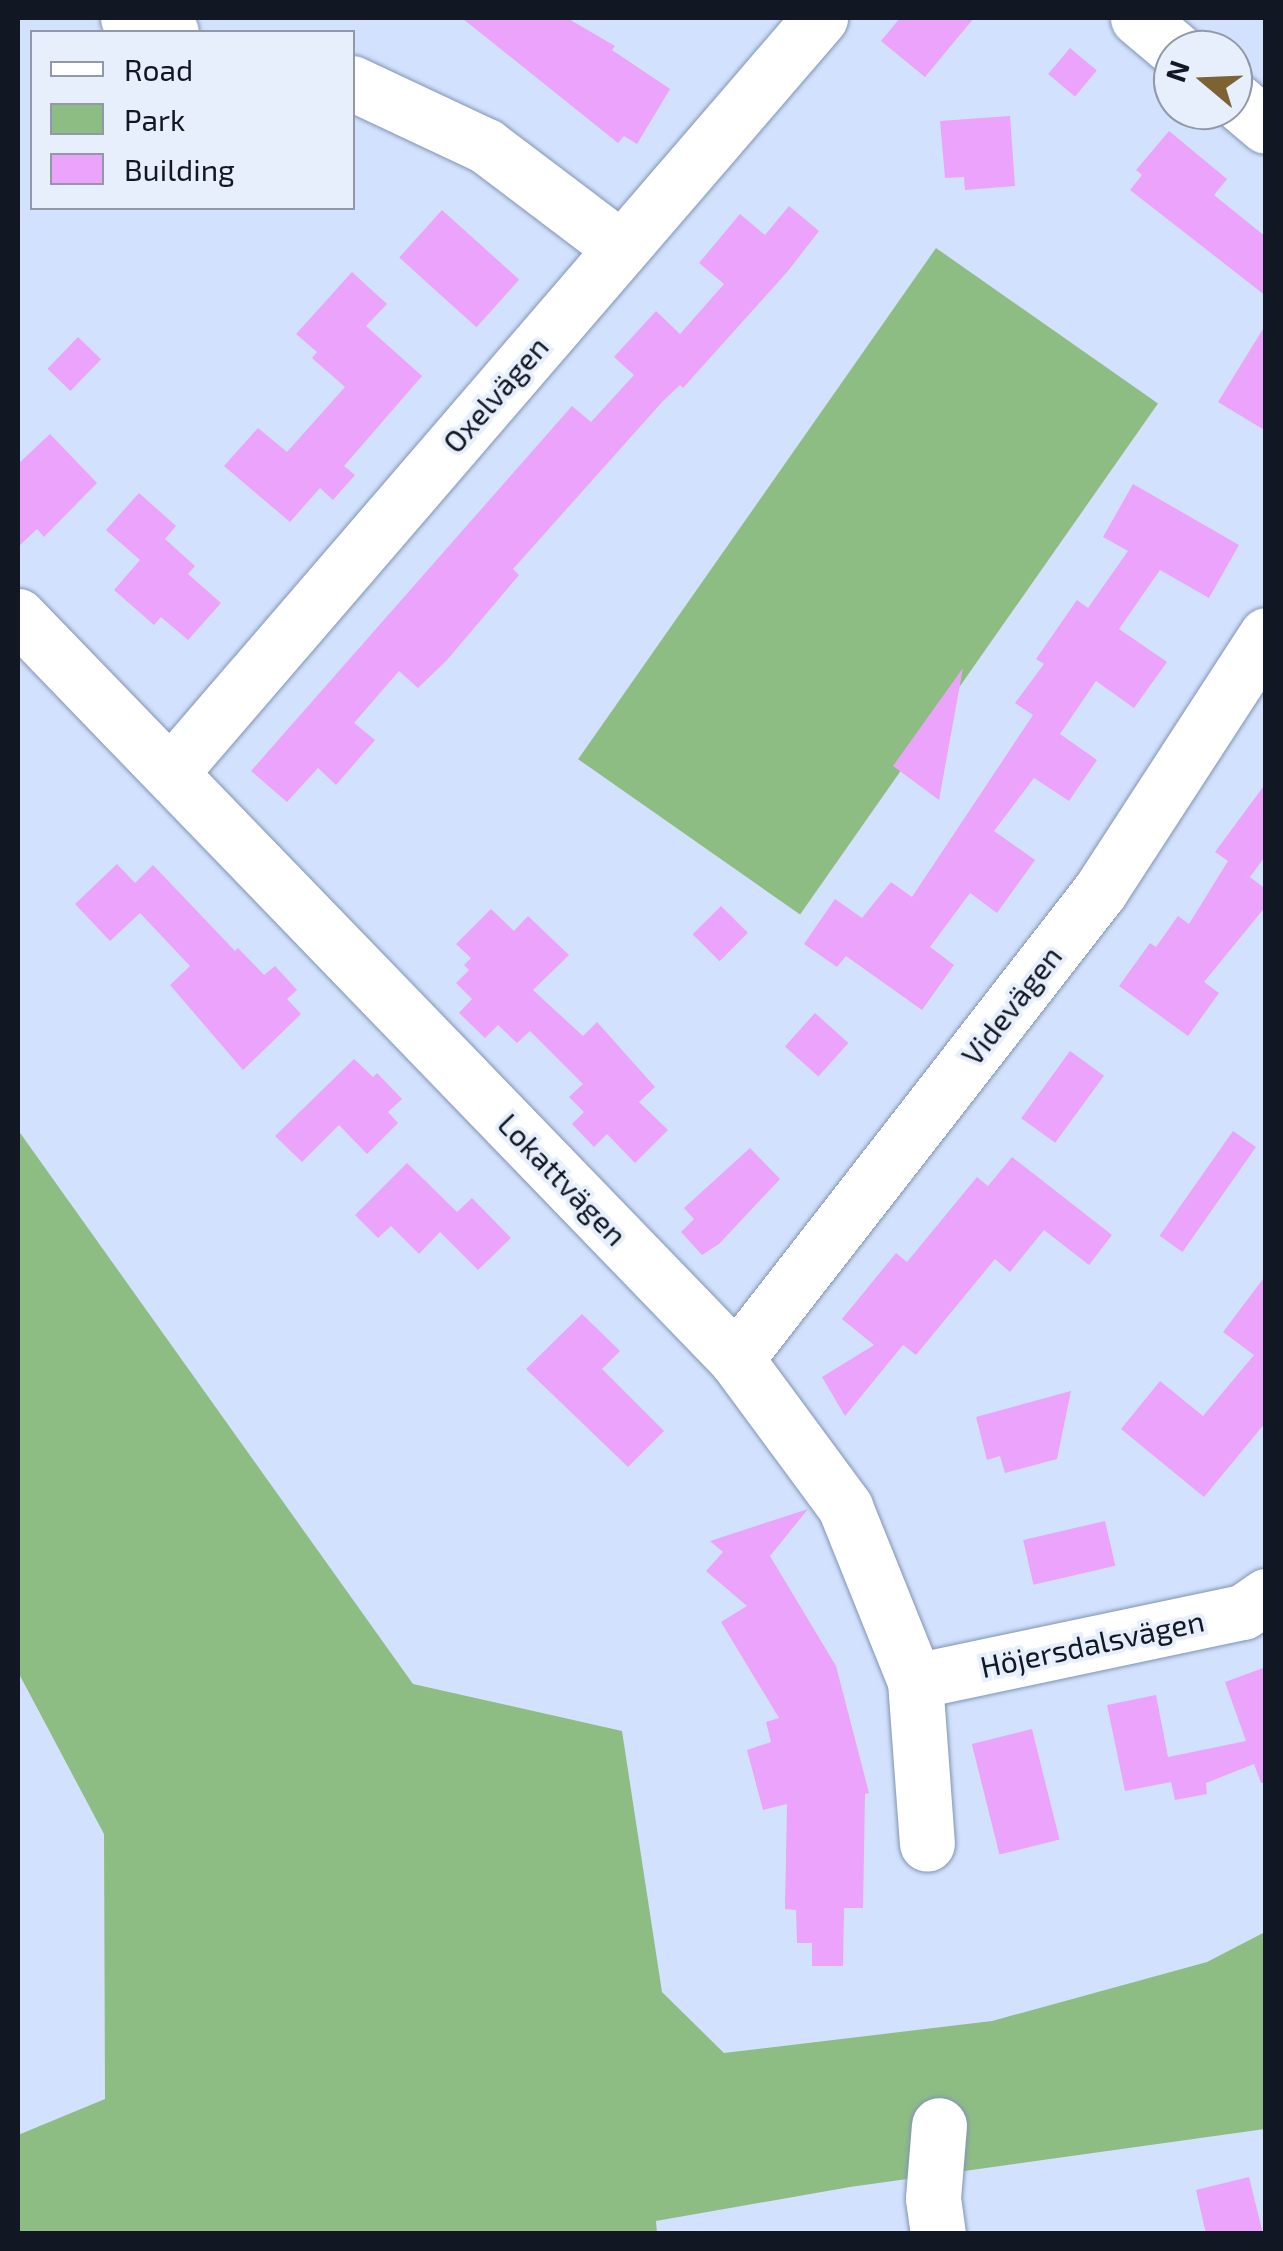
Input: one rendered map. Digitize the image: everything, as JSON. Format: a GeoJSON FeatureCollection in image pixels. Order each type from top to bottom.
{"type":"FeatureCollection","features":[{"type":"Feature","properties":{"kind":"street"},"geometry":{"type":"LineString","coordinates":[[128,18],[165,30]]}},
{"type":"Feature","properties":{"kind":"street","name":"Oxelvägen"},"geometry":{"type":"LineString","coordinates":[[171,772],[820,18]]}},
{"type":"Feature","properties":{"kind":"street"},"geometry":{"type":"LineString","coordinates":[[355,84],[486,146],[622,248]]}},
{"type":"Feature","properties":{"kind":"street","name":"Lokattvägen"},"geometry":{"type":"LineString","coordinates":[[18,616],[736,1360],[845,1507],[915,1681],[927,1844]]}},
{"type":"Feature","properties":{"kind":"street","name":"Videvägen"},"geometry":{"type":"LineString","coordinates":[[736,1360],[1100,891],[1266,636]]}},
{"type":"Feature","properties":{"kind":"street","name":"Höjersdalsvägen"},"geometry":{"type":"LineString","coordinates":[[915,1681],[1243,1612],[1266,1596]]}},
{"type":"Feature","properties":{"kind":"street"},"geometry":{"type":"LineString","coordinates":[[938,2234],[933,2198],[939,2125]]}},
{"type":"Feature","properties":{"kind":"green space"},"geometry":{"type":"Polygon","coordinates":[[[936,248],[1158,403],[800,915],[578,759],[936,248]]]}},
{"type":"Feature","properties":{"kind":"green space"},"geometry":{"type":"Polygon","coordinates":[[[18,1130],[413,1684],[622,1731],[662,1992],[724,2053],[992,2021],[1207,1962],[1265,1932],[1265,2129],[850,2187],[656,2221],[657,2233],[18,2233],[18,2135],[105,2099],[104,1834],[18,1672],[18,1130]]]}},
{"type":"Feature","properties":{"kind":"building"},"geometry":{"type":"Polygon","coordinates":[[[462,18],[567,18],[615,46],[612,50],[670,89],[637,144],[624,136],[618,143],[462,18]]]}},
{"type":"Feature","properties":{"kind":"building"},"geometry":{"type":"Polygon","coordinates":[[[900,18],[974,18],[925,77],[881,41],[900,18]]]}},
{"type":"Feature","properties":{"kind":"building"},"geometry":{"type":"Polygon","coordinates":[[[1070,48],[1097,70],[1075,97],[1048,74],[1070,48]]]}},
{"type":"Feature","properties":{"kind":"building"},"geometry":{"type":"Polygon","coordinates":[[[1010,116],[1015,186],[965,190],[964,177],[945,178],[940,121],[1010,116]]]}},
{"type":"Feature","properties":{"kind":"building"},"geometry":{"type":"Polygon","coordinates":[[[1169,131],[1227,179],[1214,195],[1266,237],[1266,296],[1130,190],[1142,175],[1136,170],[1169,131]]]}},
{"type":"Feature","properties":{"kind":"building"},"geometry":{"type":"Polygon","coordinates":[[[789,206],[819,231],[788,271],[683,388],[680,385],[663,401],[513,569],[519,575],[447,660],[418,688],[399,671],[354,723],[375,740],[336,785],[318,768],[287,802],[251,771],[572,406],[591,422],[634,375],[614,357],[656,311],[680,334],[724,284],[699,263],[740,214],[765,235],[789,206]]]}},
{"type":"Feature","properties":{"kind":"building"},"geometry":{"type":"Polygon","coordinates":[[[442,210],[519,280],[476,327],[399,258],[442,210]]]}},
{"type":"Feature","properties":{"kind":"building"},"geometry":{"type":"Polygon","coordinates":[[[352,272],[387,304],[366,326],[422,376],[344,466],[355,475],[333,500],[320,488],[290,522],[224,466],[258,428],[287,452],[345,387],[312,358],[317,352],[296,334],[352,272]]]}},
{"type":"Feature","properties":{"kind":"building"},"geometry":{"type":"Polygon","coordinates":[[[1266,324],[1266,431],[1218,402],[1266,324]]]}},
{"type":"Feature","properties":{"kind":"building"},"geometry":{"type":"Polygon","coordinates":[[[78,337],[101,359],[70,391],[47,369],[78,337]]]}},
{"type":"Feature","properties":{"kind":"building"},"geometry":{"type":"Polygon","coordinates":[[[50,434],[97,483],[44,537],[37,529],[18,547],[18,464],[50,434]]]}},
{"type":"Feature","properties":{"kind":"building"},"geometry":{"type":"Polygon","coordinates":[[[1133,484],[1239,545],[1209,598],[1160,570],[1119,629],[1167,662],[1134,708],[1096,681],[1060,734],[1097,760],[1069,801],[1034,778],[994,831],[1035,860],[997,913],[970,893],[930,947],[954,965],[922,1010],[846,956],[837,967],[804,944],[835,899],[862,918],[891,882],[912,897],[1033,715],[1015,703],[1044,664],[1036,659],[1077,600],[1088,608],[1128,551],[1103,537],[1133,484]]]}},
{"type":"Feature","properties":{"kind":"building"},"geometry":{"type":"Polygon","coordinates":[[[139,493],[176,526],[165,539],[195,566],[188,574],[221,603],[188,640],[161,617],[154,625],[114,590],[140,560],[106,530],[139,493]]]}},
{"type":"Feature","properties":{"kind":"building"},"geometry":{"type":"Polygon","coordinates":[[[963,668],[939,800],[893,766],[963,668]]]}},
{"type":"Feature","properties":{"kind":"building"},"geometry":{"type":"Polygon","coordinates":[[[1266,783],[1266,855],[1250,877],[1240,870],[1266,889],[1266,906],[1204,982],[1219,993],[1188,1036],[1119,986],[1150,943],[1156,947],[1178,916],[1189,924],[1228,861],[1215,852],[1266,783]]]}},
{"type":"Feature","properties":{"kind":"building"},"geometry":{"type":"Polygon","coordinates":[[[117,864],[135,883],[153,865],[235,951],[238,948],[264,975],[275,966],[297,990],[287,999],[301,1014],[243,1070],[170,985],[190,966],[140,913],[110,941],[75,904],[117,864]]]}},
{"type":"Feature","properties":{"kind":"building"},"geometry":{"type":"Polygon","coordinates":[[[721,906],[748,933],[720,961],[693,934],[721,906]]]}},
{"type":"Feature","properties":{"kind":"building"},"geometry":{"type":"Polygon","coordinates":[[[491,909],[514,931],[528,916],[569,955],[533,990],[583,1036],[597,1022],[655,1087],[639,1102],[668,1130],[635,1163],[607,1134],[594,1147],[572,1124],[584,1112],[569,1097],[583,1084],[530,1031],[517,1043],[498,1025],[485,1038],[459,1013],[472,999],[456,983],[469,970],[464,965],[471,958],[456,944],[491,909]]]}},
{"type":"Feature","properties":{"kind":"building"},"geometry":{"type":"Polygon","coordinates":[[[815,1013],[848,1043],[818,1077],[785,1046],[815,1013]]]}},
{"type":"Feature","properties":{"kind":"building"},"geometry":{"type":"Polygon","coordinates":[[[1070,1051],[1104,1076],[1055,1143],[1021,1118],[1070,1051]]]}},
{"type":"Feature","properties":{"kind":"building"},"geometry":{"type":"Polygon","coordinates":[[[354,1059],[373,1077],[377,1073],[402,1099],[388,1112],[398,1123],[367,1154],[339,1125],[302,1162],[275,1136],[354,1059]]]}},
{"type":"Feature","properties":{"kind":"building"},"geometry":{"type":"Polygon","coordinates":[[[1233,1131],[1256,1147],[1183,1252],[1160,1236],[1233,1131]]]}},
{"type":"Feature","properties":{"kind":"building"},"geometry":{"type":"Polygon","coordinates":[[[750,1148],[780,1179],[719,1244],[702,1255],[681,1232],[694,1219],[684,1208],[750,1148]]]}},
{"type":"Feature","properties":{"kind":"building"},"geometry":{"type":"Polygon","coordinates":[[[1012,1157],[1112,1235],[1089,1265],[1044,1230],[1010,1272],[995,1259],[916,1355],[903,1345],[845,1416],[822,1377],[874,1345],[842,1319],[896,1253],[907,1262],[977,1177],[988,1186],[1012,1157]]]}},
{"type":"Feature","properties":{"kind":"building"},"geometry":{"type":"Polygon","coordinates":[[[407,1163],[457,1212],[472,1198],[511,1238],[478,1270],[440,1232],[419,1254],[391,1226],[378,1238],[355,1215],[407,1163]]]}},
{"type":"Feature","properties":{"kind":"building"},"geometry":{"type":"Polygon","coordinates":[[[1266,1275],[1266,1422],[1204,1497],[1121,1429],[1160,1381],[1203,1416],[1254,1355],[1223,1332],[1266,1275]]]}},
{"type":"Feature","properties":{"kind":"building"},"geometry":{"type":"Polygon","coordinates":[[[582,1314],[620,1351],[602,1369],[664,1431],[628,1467],[526,1369],[582,1314]]]}},
{"type":"Feature","properties":{"kind":"building"},"geometry":{"type":"Polygon","coordinates":[[[1071,1391],[1057,1459],[1005,1473],[1000,1456],[987,1460],[976,1417],[1071,1391]]]}},
{"type":"Feature","properties":{"kind":"building"},"geometry":{"type":"Polygon","coordinates":[[[808,1509],[770,1556],[836,1666],[869,1793],[865,1794],[863,1908],[844,1908],[843,1966],[812,1966],[812,1943],[797,1943],[796,1910],[785,1909],[787,1804],[763,1810],[747,1750],[771,1742],[766,1722],[779,1718],[721,1622],[747,1606],[706,1571],[723,1552],[710,1541],[808,1509]]]}},
{"type":"Feature","properties":{"kind":"building"},"geometry":{"type":"Polygon","coordinates":[[[1105,1521],[1115,1566],[1034,1585],[1023,1540],[1105,1521]]]}},
{"type":"Feature","properties":{"kind":"building"},"geometry":{"type":"Polygon","coordinates":[[[1266,1667],[1266,1783],[1261,1783],[1254,1764],[1206,1783],[1207,1794],[1175,1800],[1171,1782],[1125,1791],[1107,1705],[1156,1695],[1168,1757],[1246,1741],[1225,1682],[1266,1667]]]}},
{"type":"Feature","properties":{"kind":"building"},"geometry":{"type":"Polygon","coordinates":[[[1032,1729],[1060,1840],[999,1855],[972,1744],[1032,1729]]]}},
{"type":"Feature","properties":{"kind":"building"},"geometry":{"type":"Polygon","coordinates":[[[1249,2177],[1263,2234],[1206,2234],[1196,2190],[1249,2177]]]}}]}
